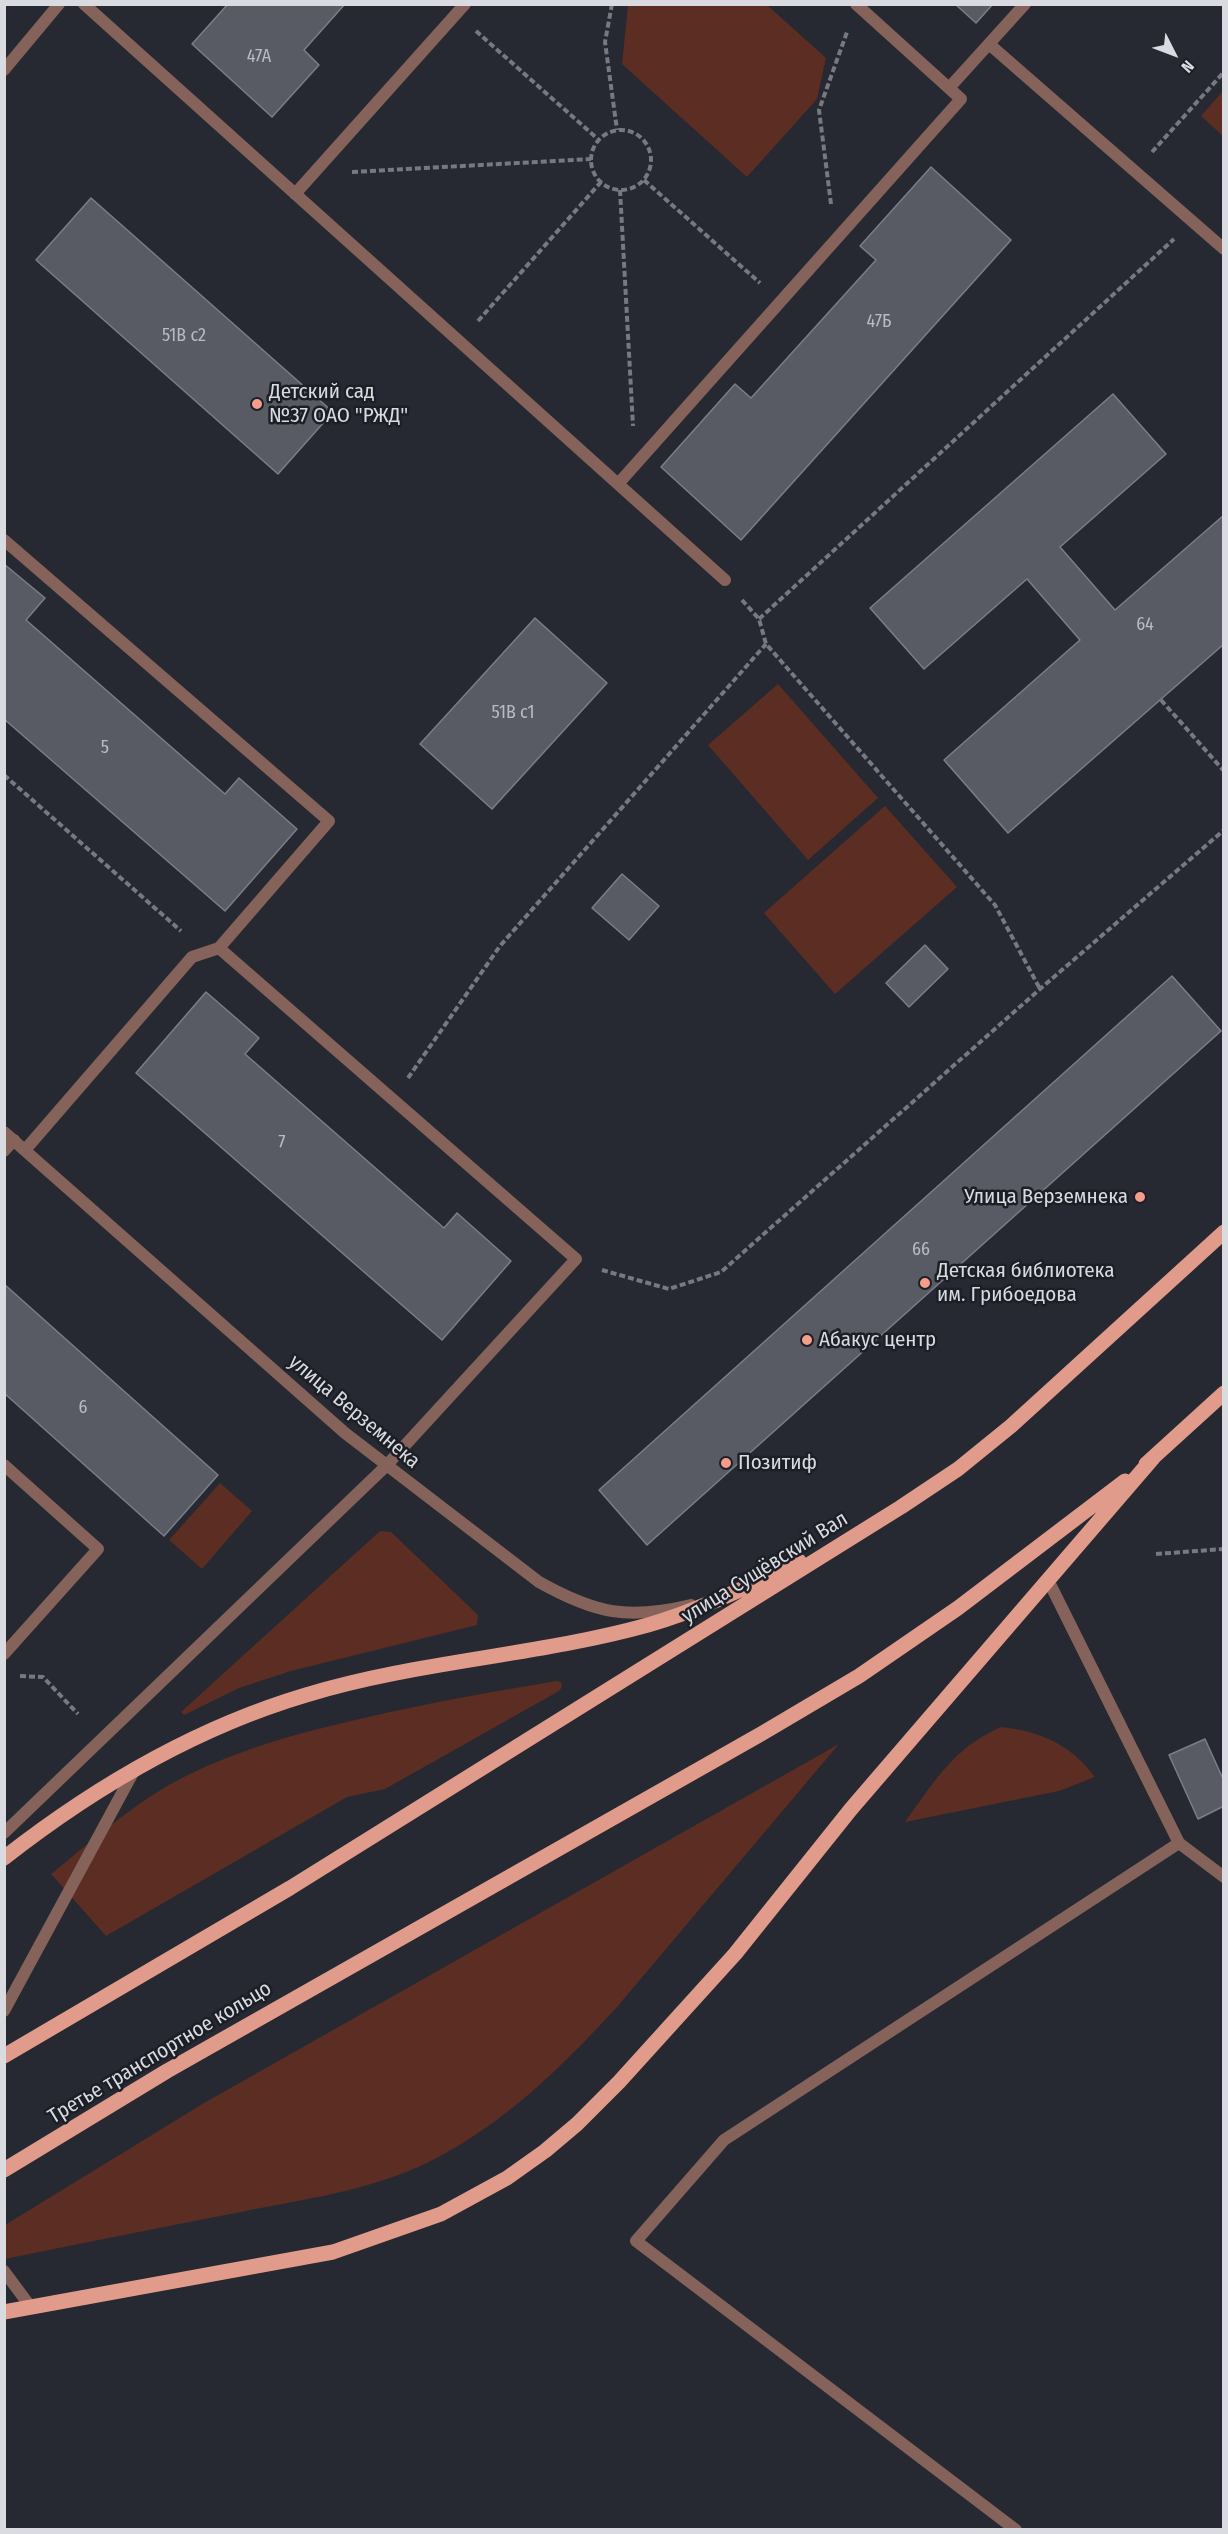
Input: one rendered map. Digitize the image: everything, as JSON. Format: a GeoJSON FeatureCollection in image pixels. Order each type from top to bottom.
{"type":"FeatureCollection","features":[{"type":"Feature","properties":{"kind":"main road","name":"улица Сущёвский Вал"},"geometry":{"type":"LineString","coordinates":[[4,2056],[290,1888],[901,1507],[958,1469],[1011,1426],[1224,1232]]}},
{"type":"Feature","properties":{"kind":"main road"},"geometry":{"type":"LineString","coordinates":[[4,2312],[333,2252],[390,2234],[441,2214],[507,2178],[545,2151],[577,2124],[619,2082],[735,1954],[851,1809],[1153,1458],[1224,1393]]}},
{"type":"Feature","properties":{"kind":"main road","name":"Третье транспортное кольцо"},"geometry":{"type":"LineString","coordinates":[[4,2170],[167,2071],[762,1734],[859,1676],[958,1608],[1153,1458]]}},
{"type":"Feature","properties":{"kind":"main road"},"geometry":{"type":"LineString","coordinates":[[4,1857],[72,1808],[135,1768],[189,1738],[245,1715],[308,1694],[377,1678],[602,1636],[651,1624],[726,1595],[790,1566],[901,1507]]}},
{"type":"Feature","properties":{"kind":"street"},"geometry":{"type":"LineString","coordinates":[[4,70],[59,4]]}},
{"type":"Feature","properties":{"kind":"street"},"geometry":{"type":"LineString","coordinates":[[84,4],[725,580]]}},
{"type":"Feature","properties":{"kind":"street"},"geometry":{"type":"LineString","coordinates":[[950,88],[1025,4]]}},
{"type":"Feature","properties":{"kind":"street"},"geometry":{"type":"LineString","coordinates":[[618,484],[961,99],[856,5]]}},
{"type":"Feature","properties":{"kind":"street"},"geometry":{"type":"LineString","coordinates":[[295,194],[461,9]]}},
{"type":"Feature","properties":{"kind":"street"},"geometry":{"type":"LineString","coordinates":[[989,44],[1224,249]]}},
{"type":"Feature","properties":{"kind":"street"},"geometry":{"type":"LineString","coordinates":[[4,540],[329,821],[219,948],[192,957],[25,1150]]}},
{"type":"Feature","properties":{"kind":"street"},"geometry":{"type":"LineString","coordinates":[[4,1833],[386,1466],[576,1258],[219,948]]}},
{"type":"Feature","properties":{"kind":"street"},"geometry":{"type":"LineString","coordinates":[[4,1151],[9,1136]]}},
{"type":"Feature","properties":{"kind":"street","name":"улица Верземнека"},"geometry":{"type":"LineString","coordinates":[[9,1136],[345,1433],[532,1577],[568,1598],[603,1610],[626,1614],[659,1611],[726,1595]]}},
{"type":"Feature","properties":{"kind":"street"},"geometry":{"type":"LineString","coordinates":[[4,1466],[98,1549],[4,1654]]}},
{"type":"Feature","properties":{"kind":"street"},"geometry":{"type":"LineString","coordinates":[[1048,1580],[1179,1843],[1224,1877]]}},
{"type":"Feature","properties":{"kind":"street"},"geometry":{"type":"LineString","coordinates":[[4,2011],[135,1768]]}},
{"type":"Feature","properties":{"kind":"street"},"geometry":{"type":"LineString","coordinates":[[1016,2529],[636,2241],[724,2140],[1179,1843]]}},
{"type":"Feature","properties":{"kind":"street"},"geometry":{"type":"LineString","coordinates":[[4,2271],[30,2306]]}},
{"type":"Feature","properties":{"kind":"path"},"geometry":{"type":"LineString","coordinates":[[612,4],[605,42],[617,130]]}},
{"type":"Feature","properties":{"kind":"path"},"geometry":{"type":"LineString","coordinates":[[843,231],[829,200],[819,110],[856,5]]}},
{"type":"Feature","properties":{"kind":"path"},"geometry":{"type":"LineString","coordinates":[[461,9],[599,140]]}},
{"type":"Feature","properties":{"kind":"path"},"geometry":{"type":"LineString","coordinates":[[1135,171],[1224,72]]}},
{"type":"Feature","properties":{"kind":"path"},"geometry":{"type":"LineString","coordinates":[[617,130],[632,131],[648,146],[651,166],[644,180],[631,188],[620,190],[610,188],[601,182],[592,170],[591,159],[593,149],[599,140],[607,133],[617,130]]}},
{"type":"Feature","properties":{"kind":"path"},"geometry":{"type":"LineString","coordinates":[[313,174],[591,159]]}},
{"type":"Feature","properties":{"kind":"path"},"geometry":{"type":"LineString","coordinates":[[644,180],[780,302]]}},
{"type":"Feature","properties":{"kind":"path"},"geometry":{"type":"LineString","coordinates":[[459,341],[601,182]]}},
{"type":"Feature","properties":{"kind":"path"},"geometry":{"type":"LineString","coordinates":[[620,190],[635,464]]}},
{"type":"Feature","properties":{"kind":"path"},"geometry":{"type":"LineString","coordinates":[[759,620],[1194,221]]}},
{"type":"Feature","properties":{"kind":"path"},"geometry":{"type":"LineString","coordinates":[[725,580],[759,620],[766,644],[995,905],[1040,989]]}},
{"type":"Feature","properties":{"kind":"path"},"geometry":{"type":"LineString","coordinates":[[393,1100],[500,946],[766,644]]}},
{"type":"Feature","properties":{"kind":"path"},"geometry":{"type":"LineString","coordinates":[[1161,700],[1224,771]]}},
{"type":"Feature","properties":{"kind":"path"},"geometry":{"type":"LineString","coordinates":[[4,775],[205,952]]}},
{"type":"Feature","properties":{"kind":"path"},"geometry":{"type":"LineString","coordinates":[[576,1258],[590,1267],[669,1289],[721,1272],[1040,989],[1224,830]]}},
{"type":"Feature","properties":{"kind":"path"},"geometry":{"type":"LineString","coordinates":[[1156,1554],[1224,1550]]}},
{"type":"Feature","properties":{"kind":"path"},"geometry":{"type":"LineString","coordinates":[[14,1676],[43,1677],[78,1714]]}},
{"type":"Feature","properties":{"kind":"shaded area"},"geometry":{"type":"Polygon","coordinates":[[[628,5],[767,5],[826,58],[817,99],[747,177],[622,64],[628,5]]]}},
{"type":"Feature","properties":{"kind":"shaded area"},"geometry":{"type":"Polygon","coordinates":[[[1223,91],[1223,136],[1201,116],[1223,91]]]}},
{"type":"Feature","properties":{"kind":"shaded area"},"geometry":{"type":"Polygon","coordinates":[[[778,684],[878,798],[808,860],[708,745],[778,684]]]}},
{"type":"Feature","properties":{"kind":"shaded area"},"geometry":{"type":"Polygon","coordinates":[[[885,806],[957,887],[835,994],[764,913],[885,806]]]}},
{"type":"Feature","properties":{"kind":"shaded area"},"geometry":{"type":"Polygon","coordinates":[[[220,1483],[252,1511],[202,1569],[169,1540],[220,1483]]]}},
{"type":"Feature","properties":{"kind":"shaded area"},"geometry":{"type":"Polygon","coordinates":[[[380,1531],[391,1532],[478,1615],[477,1625],[291,1671],[239,1688],[184,1715],[181,1712],[380,1531]]]}},
{"type":"Feature","properties":{"kind":"shaded area"},"geometry":{"type":"Polygon","coordinates":[[[556,1681],[561,1682],[562,1687],[559,1691],[385,1789],[347,1797],[106,1936],[51,1874],[145,1800],[183,1778],[233,1755],[285,1738],[364,1718],[556,1681]]]}},
{"type":"Feature","properties":{"kind":"shaded area"},"geometry":{"type":"Polygon","coordinates":[[[1001,1727],[1029,1732],[1054,1742],[1076,1756],[1095,1777],[1059,1791],[905,1822],[935,1780],[957,1756],[984,1735],[1001,1727]]]}},
{"type":"Feature","properties":{"kind":"shaded area"},"geometry":{"type":"Polygon","coordinates":[[[839,1744],[617,2007],[553,2073],[507,2113],[482,2131],[429,2162],[360,2187],[5,2259],[5,2225],[204,2103],[839,1744]]]}},
{"type":"Feature","properties":{"kind":"building"},"geometry":{"type":"Polygon","coordinates":[[[228,4],[345,4],[304,50],[319,65],[272,117],[192,44],[228,4]]]}},
{"type":"Feature","properties":{"kind":"building"},"geometry":{"type":"Polygon","coordinates":[[[955,4],[993,4],[976,23],[955,4]]]}},
{"type":"Feature","properties":{"kind":"building"},"geometry":{"type":"Polygon","coordinates":[[[931,167],[1011,240],[741,540],[661,467],[735,384],[751,398],[876,260],[860,246],[931,167]]]}},
{"type":"Feature","properties":{"kind":"building"},"geometry":{"type":"Polygon","coordinates":[[[91,198],[333,412],[278,474],[36,260],[91,198]]]}},
{"type":"Feature","properties":{"kind":"building"},"geometry":{"type":"Polygon","coordinates":[[[1113,394],[1166,454],[1060,547],[1115,610],[1224,515],[1224,644],[1008,833],[944,760],[1080,640],[1027,579],[924,669],[870,608],[1113,394]]]}},
{"type":"Feature","properties":{"kind":"building"},"geometry":{"type":"Polygon","coordinates":[[[4,564],[45,598],[26,620],[225,794],[239,778],[297,829],[225,911],[4,719],[4,564]]]}},
{"type":"Feature","properties":{"kind":"building"},"geometry":{"type":"Polygon","coordinates":[[[535,618],[607,683],[492,809],[420,744],[535,618]]]}},
{"type":"Feature","properties":{"kind":"building"},"geometry":{"type":"Polygon","coordinates":[[[622,874],[659,906],[629,940],[592,908],[622,874]]]}},
{"type":"Feature","properties":{"kind":"building"},"geometry":{"type":"Polygon","coordinates":[[[925,945],[948,969],[909,1007],[886,983],[925,945]]]}},
{"type":"Feature","properties":{"kind":"building"},"geometry":{"type":"Polygon","coordinates":[[[1172,976],[1221,1031],[647,1545],[599,1490],[1172,976]]]}},
{"type":"Feature","properties":{"kind":"building"},"geometry":{"type":"Polygon","coordinates":[[[206,992],[259,1038],[245,1054],[444,1228],[457,1213],[511,1261],[442,1340],[136,1073],[206,992]]]}},
{"type":"Feature","properties":{"kind":"building"},"geometry":{"type":"Polygon","coordinates":[[[4,1284],[218,1475],[164,1536],[4,1393],[4,1284]]]}},
{"type":"Feature","properties":{"kind":"building"},"geometry":{"type":"Polygon","coordinates":[[[1205,1739],[1224,1781],[1224,1806],[1198,1819],[1169,1755],[1205,1739]]]}},
{"type":"Feature","properties":{"kind":"place","name":"Детский сад №37 ОАО \"РЖД\""},"geometry":{"type":"Point","coordinates":[257,404]}},
{"type":"Feature","properties":{"kind":"place","name":"Улица Верземнека"},"geometry":{"type":"Point","coordinates":[1140,1197]}},
{"type":"Feature","properties":{"kind":"place","name":"Детская библиотека им. Грибоедова"},"geometry":{"type":"Point","coordinates":[925,1283]}},
{"type":"Feature","properties":{"kind":"place","name":"Абакус центр"},"geometry":{"type":"Point","coordinates":[807,1340]}},
{"type":"Feature","properties":{"kind":"place","name":"Позитиф"},"geometry":{"type":"Point","coordinates":[726,1463]}}]}
